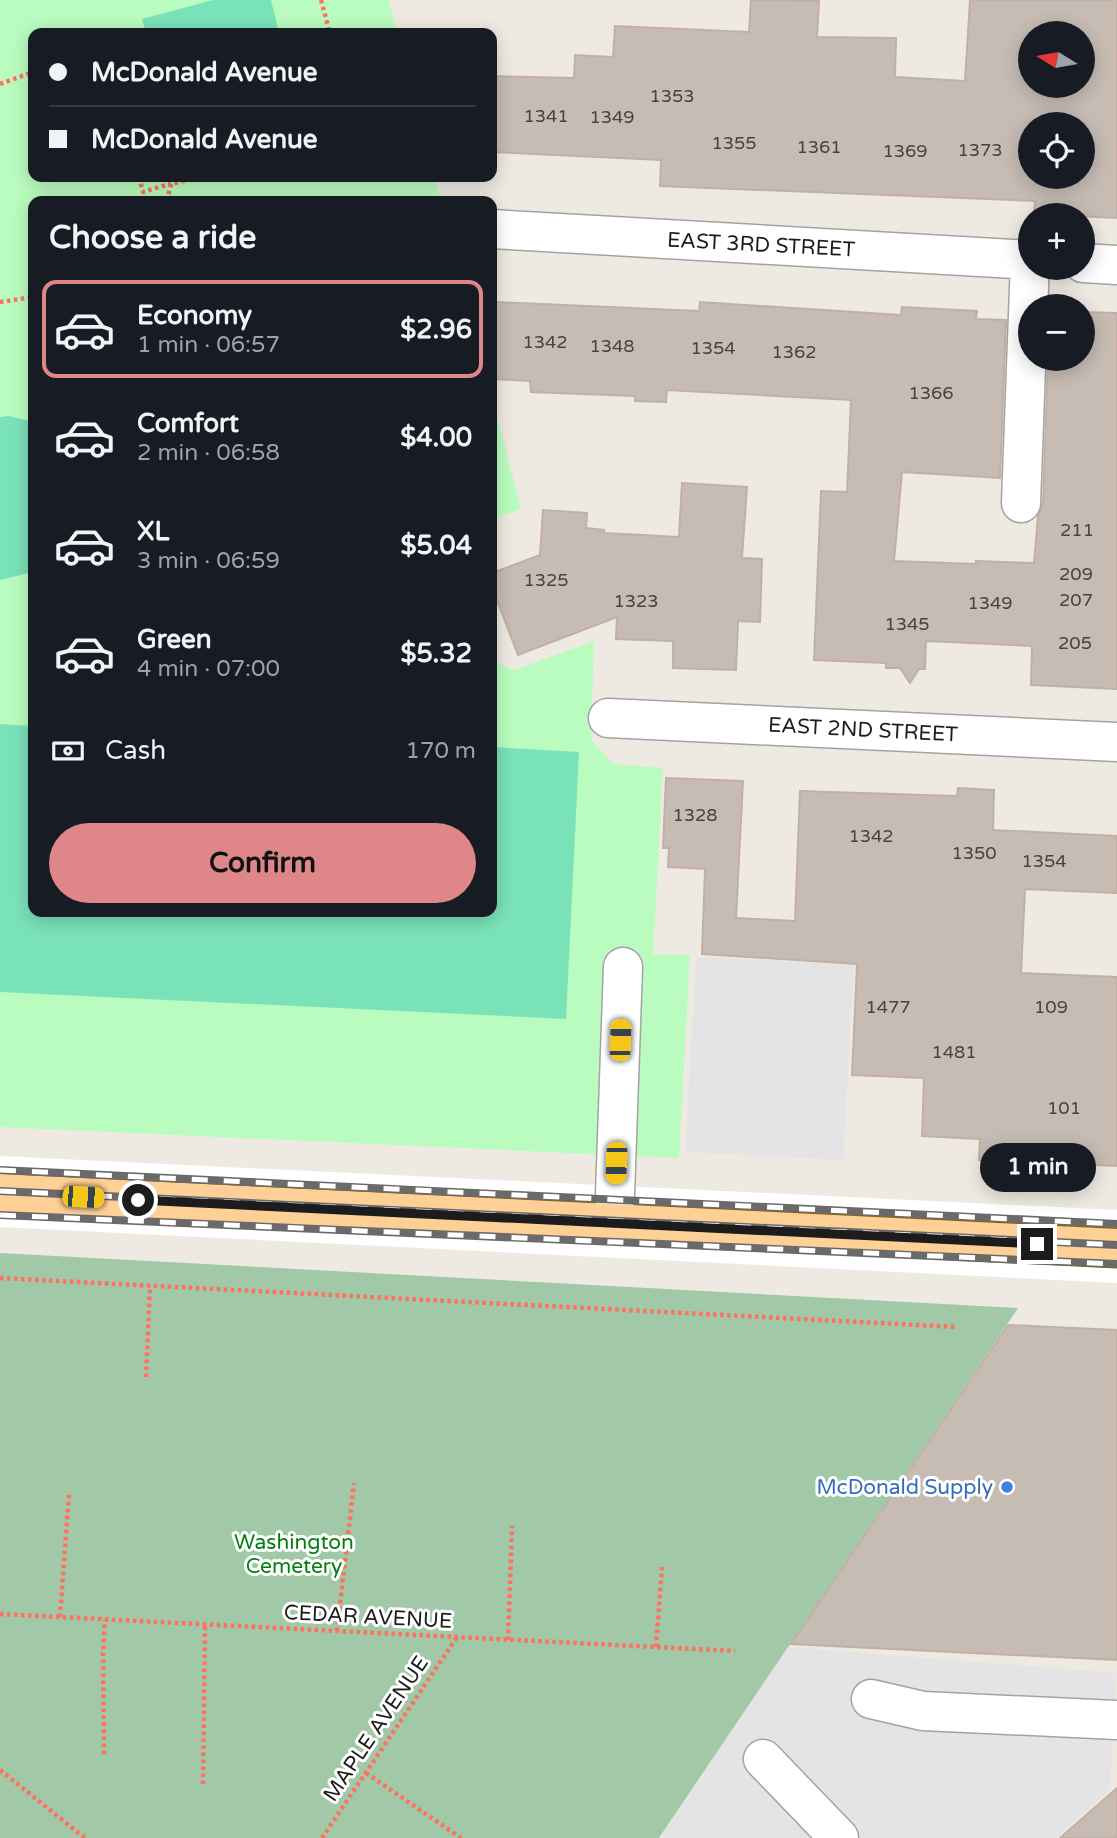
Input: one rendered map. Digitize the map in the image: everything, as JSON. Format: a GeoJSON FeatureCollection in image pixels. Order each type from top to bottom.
{"type":"FeatureCollection","features":[{"type":"Feature","properties":{"kind":"main road"},"geometry":{"type":"LineString","coordinates":[[0,1193],[1117,1248]]}},
{"type":"Feature","properties":{"kind":"street","name":"EAST 3RD STREET"},"geometry":{"type":"LineString","coordinates":[[497,229],[1018,259]]}},
{"type":"Feature","properties":{"kind":"street"},"geometry":{"type":"LineString","coordinates":[[1095,264],[1117,265]]}},
{"type":"Feature","properties":{"kind":"street"},"geometry":{"type":"LineString","coordinates":[[1021,503],[1029,280]]}},
{"type":"Feature","properties":{"kind":"street","name":"EAST 2ND STREET"},"geometry":{"type":"LineString","coordinates":[[608,718],[1117,742]]}},
{"type":"Feature","properties":{"kind":"street"},"geometry":{"type":"LineString","coordinates":[[614,1223],[623,967]]}},
{"type":"Feature","properties":{"kind":"street"},"geometry":{"type":"LineString","coordinates":[[871,1699],[923,1712],[1117,1720]]}},
{"type":"Feature","properties":{"kind":"street"},"geometry":{"type":"LineString","coordinates":[[763,1759],[839,1838]]}},
{"type":"Feature","properties":{"kind":"path"},"geometry":{"type":"LineString","coordinates":[[321,0],[329,28]]}},
{"type":"Feature","properties":{"kind":"path"},"geometry":{"type":"LineString","coordinates":[[0,84],[28,74]]}},
{"type":"Feature","properties":{"kind":"path"},"geometry":{"type":"LineString","coordinates":[[140,182],[143,192],[179,182]]}},
{"type":"Feature","properties":{"kind":"path"},"geometry":{"type":"LineString","coordinates":[[168,196],[171,184]]}},
{"type":"Feature","properties":{"kind":"path"},"geometry":{"type":"LineString","coordinates":[[0,302],[28,298]]}},
{"type":"Feature","properties":{"kind":"path"},"geometry":{"type":"LineString","coordinates":[[0,1278],[957,1326]]}},
{"type":"Feature","properties":{"kind":"path"},"geometry":{"type":"LineString","coordinates":[[146,1377],[150,1286]]}},
{"type":"Feature","properties":{"kind":"path"},"geometry":{"type":"LineString","coordinates":[[337,1631],[354,1483]]}},
{"type":"Feature","properties":{"kind":"path"},"geometry":{"type":"LineString","coordinates":[[60,1617],[69,1494]]}},
{"type":"Feature","properties":{"kind":"path"},"geometry":{"type":"LineString","coordinates":[[508,1640],[512,1525]]}},
{"type":"Feature","properties":{"kind":"path"},"geometry":{"type":"LineString","coordinates":[[656,1647],[662,1567]]}},
{"type":"Feature","properties":{"kind":"path","name":"CEDAR AVENUE"},"geometry":{"type":"LineString","coordinates":[[0,1614],[735,1651]]}},
{"type":"Feature","properties":{"kind":"path"},"geometry":{"type":"LineString","coordinates":[[104,1754],[105,1620]]}},
{"type":"Feature","properties":{"kind":"path"},"geometry":{"type":"LineString","coordinates":[[203,1784],[205,1625]]}},
{"type":"Feature","properties":{"kind":"path","name":"MAPLE AVENUE"},"geometry":{"type":"LineString","coordinates":[[322,1838],[457,1637]]}},
{"type":"Feature","properties":{"kind":"path"},"geometry":{"type":"LineString","coordinates":[[0,1770],[85,1838]]}},
{"type":"Feature","properties":{"kind":"path"},"geometry":{"type":"LineString","coordinates":[[366,1773],[461,1838]]}},
{"type":"Feature","properties":{"kind":"green space"},"geometry":{"type":"Polygon","coordinates":[[[0,0],[389,0],[396,28],[28,28],[28,182],[435,182],[440,196],[28,196],[28,917],[497,917],[497,663],[514,670],[594,641],[591,739],[613,764],[663,768],[653,954],[690,955],[679,1158],[0,1127],[0,0]]]}},
{"type":"Feature","properties":{"kind":"green space"},"geometry":{"type":"Polygon","coordinates":[[[213,0],[271,0],[278,28],[145,28],[142,19],[213,0]]]}},
{"type":"Feature","properties":{"kind":"green space"},"geometry":{"type":"Polygon","coordinates":[[[9,416],[28,421],[28,573],[0,580],[0,417],[9,416]]]}},
{"type":"Feature","properties":{"kind":"green space"},"geometry":{"type":"Polygon","coordinates":[[[497,416],[521,509],[497,518],[497,416]]]}},
{"type":"Feature","properties":{"kind":"green space"},"geometry":{"type":"Polygon","coordinates":[[[0,724],[28,726],[28,917],[497,917],[497,747],[579,752],[566,1019],[0,992],[0,724]]]}},
{"type":"Feature","properties":{"kind":"green space","name":"Washington Cemetery"},"geometry":{"type":"Polygon","coordinates":[[[0,1253],[1018,1308],[659,1838],[0,1838],[0,1253]]]}},
{"type":"Feature","properties":{"kind":"shaded area"},"geometry":{"type":"Polygon","coordinates":[[[696,957],[854,965],[843,1160],[685,1152],[696,957]]]}},
{"type":"Feature","properties":{"kind":"shaded area"},"geometry":{"type":"Polygon","coordinates":[[[788,1647],[1117,1673],[1110,1790],[1056,1838],[659,1838],[788,1647]]]}},
{"type":"Feature","properties":{"kind":"pier"},"geometry":{"type":"Polygon","coordinates":[[[0,1156],[1117,1210],[1117,1283],[0,1227],[0,1156]]]}},
{"type":"Feature","properties":{"kind":"building"},"geometry":{"type":"Polygon","coordinates":[[[751,0],[819,1],[817,37],[896,38],[895,77],[965,81],[970,0],[1117,0],[1117,218],[1095,217],[1095,203],[1035,203],[660,186],[661,160],[497,152],[497,76],[574,78],[575,55],[613,57],[615,26],[749,32],[751,0]]]}},
{"type":"Feature","properties":{"kind":"building"},"geometry":{"type":"Polygon","coordinates":[[[497,302],[699,311],[700,302],[901,315],[902,307],[977,311],[976,319],[1006,320],[1000,478],[902,472],[894,561],[1034,563],[1038,516],[1043,504],[1048,371],[1095,371],[1095,312],[1117,313],[1117,689],[1031,685],[1032,646],[926,641],[925,669],[919,669],[910,683],[900,668],[886,668],[886,663],[814,660],[821,491],[847,492],[851,400],[667,390],[666,402],[635,401],[635,396],[531,392],[530,381],[497,379],[497,302]]]}},
{"type":"Feature","properties":{"kind":"building"},"geometry":{"type":"Polygon","coordinates":[[[682,483],[747,487],[742,558],[762,559],[760,622],[738,621],[736,670],[673,668],[673,641],[616,639],[617,617],[518,655],[497,600],[497,571],[540,555],[543,510],[587,513],[586,528],[604,530],[604,533],[679,537],[682,483]]]}},
{"type":"Feature","properties":{"kind":"building"},"geometry":{"type":"Polygon","coordinates":[[[666,778],[743,781],[736,918],[795,921],[800,791],[957,796],[958,788],[994,790],[993,830],[1117,836],[1117,893],[1025,889],[1021,973],[1117,977],[1117,1166],[979,1160],[980,1139],[922,1136],[924,1078],[852,1075],[857,964],[702,954],[705,869],[668,867],[669,848],[663,848],[666,778]]]}},
{"type":"Feature","properties":{"kind":"building","name":"McDonald Supply"},"geometry":{"type":"Polygon","coordinates":[[[1008,1325],[1117,1330],[1117,1660],[791,1644],[1008,1325]]]}},
{"type":"Feature","properties":{"kind":"building"},"geometry":{"type":"Polygon","coordinates":[[[1117,1788],[1117,1838],[1060,1838],[1117,1788]]]}},
{"type":"Feature","properties":{"kind":"railway"},"geometry":{"type":"LineString","coordinates":[[0,1170],[1117,1224]]}},
{"type":"Feature","properties":{"kind":"railway"},"geometry":{"type":"LineString","coordinates":[[0,1191],[1117,1245]]}},
{"type":"Feature","properties":{"kind":"railway"},"geometry":{"type":"LineString","coordinates":[[0,1215],[1117,1264]]}},
{"type":"Feature","properties":{"kind":"place","name":"McDonald Supply"},"geometry":{"type":"Point","coordinates":[1007,1487]}},
{"type":"Feature","properties":{"kind":"route"},"geometry":{"type":"LineString","coordinates":[[138,1200],[1037,1244]]}}]}
